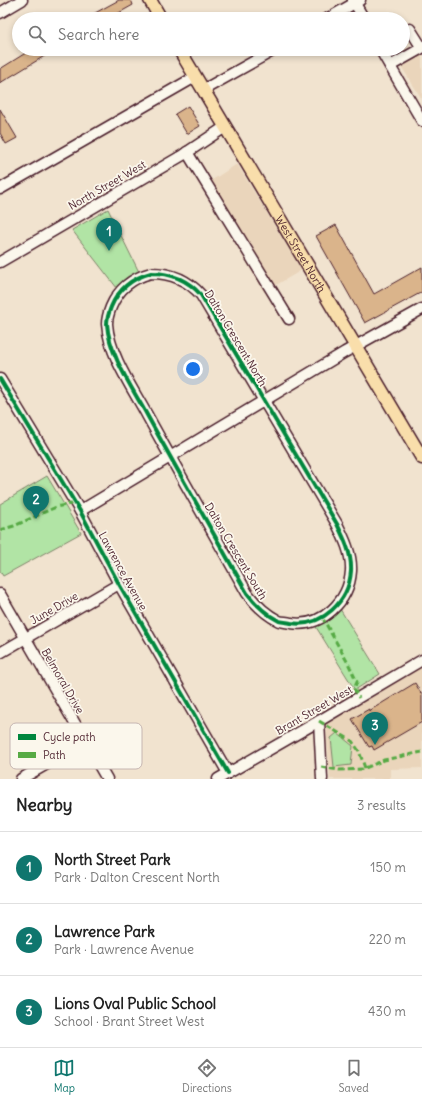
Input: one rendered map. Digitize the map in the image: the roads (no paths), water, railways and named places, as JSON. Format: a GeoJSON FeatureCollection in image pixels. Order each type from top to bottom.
{"type":"FeatureCollection","features":[{"type":"Feature","properties":{"kind":"main road"},"geometry":{"type":"LineString","coordinates":[[150,0],[157,12]]}},
{"type":"Feature","properties":{"kind":"main road","name":"West Street North"},"geometry":{"type":"LineString","coordinates":[[183,56],[422,458]]}},
{"type":"Feature","properties":{"kind":"street"},"geometry":{"type":"LineString","coordinates":[[0,13],[22,0]]}},
{"type":"Feature","properties":{"kind":"street"},"geometry":{"type":"LineString","coordinates":[[338,12],[356,1],[361,12]]}},
{"type":"Feature","properties":{"kind":"street"},"geometry":{"type":"LineString","coordinates":[[410,29],[422,48],[410,55]]}},
{"type":"Feature","properties":{"kind":"street"},"geometry":{"type":"LineString","coordinates":[[203,90],[264,56]]}},
{"type":"Feature","properties":{"kind":"street"},"geometry":{"type":"LineString","coordinates":[[384,56],[422,121]]}},
{"type":"Feature","properties":{"kind":"street"},"geometry":{"type":"LineString","coordinates":[[390,66],[408,56]]}},
{"type":"Feature","properties":{"kind":"street"},"geometry":{"type":"LineString","coordinates":[[0,189],[195,77]]}},
{"type":"Feature","properties":{"kind":"street","name":"North Street West"},"geometry":{"type":"LineString","coordinates":[[0,262],[187,152],[225,127]]}},
{"type":"Feature","properties":{"kind":"street"},"geometry":{"type":"LineString","coordinates":[[187,152],[288,319]]}},
{"type":"Feature","properties":{"kind":"street","name":"Dalton Crescent North"},"geometry":{"type":"LineString","coordinates":[[170,457],[121,366],[108,334],[108,317],[113,302],[125,285],[133,280],[151,273],[170,274],[195,288],[208,306],[263,402]]}},
{"type":"Feature","properties":{"kind":"street"},"geometry":{"type":"LineString","coordinates":[[80,511],[422,309]]}},
{"type":"Feature","properties":{"kind":"street","name":"Lawrence Avenue"},"geometry":{"type":"LineString","coordinates":[[1,382],[80,511],[228,773]]}},
{"type":"Feature","properties":{"kind":"street","name":"Dalton Crescent South"},"geometry":{"type":"LineString","coordinates":[[170,457],[247,593],[259,608],[280,622],[296,624],[314,621],[322,617],[336,606],[347,590],[351,570],[348,551],[332,514],[263,402]]}},
{"type":"Feature","properties":{"kind":"street","name":"June Drive"},"geometry":{"type":"LineString","coordinates":[[0,653],[120,584]]}},
{"type":"Feature","properties":{"kind":"street","name":"Belmoral Drive"},"geometry":{"type":"LineString","coordinates":[[0,594],[74,723]]}},
{"type":"Feature","properties":{"kind":"street","name":"Brant Street West"},"geometry":{"type":"LineString","coordinates":[[218,779],[422,660]]}},
{"type":"Feature","properties":{"kind":"street"},"geometry":{"type":"LineString","coordinates":[[319,721],[322,779]]}},
{"type":"Feature","properties":{"kind":"street"},"geometry":{"type":"LineString","coordinates":[[21,779],[38,769]]}},
{"type":"Feature","properties":{"kind":"street","name":"Belmoral Drive"},"geometry":{"type":"LineString","coordinates":[[101,769],[107,779]]}},
{"type":"Feature","properties":{"kind":"place","name":"North Street Park"},"geometry":{"type":"Point","coordinates":[109,251]}},
{"type":"Feature","properties":{"kind":"place","name":"Lawrence Park"},"geometry":{"type":"Point","coordinates":[36,519]}},
{"type":"Feature","properties":{"kind":"place","name":"Lions Oval Public School"},"geometry":{"type":"Point","coordinates":[375,745]}}]}
